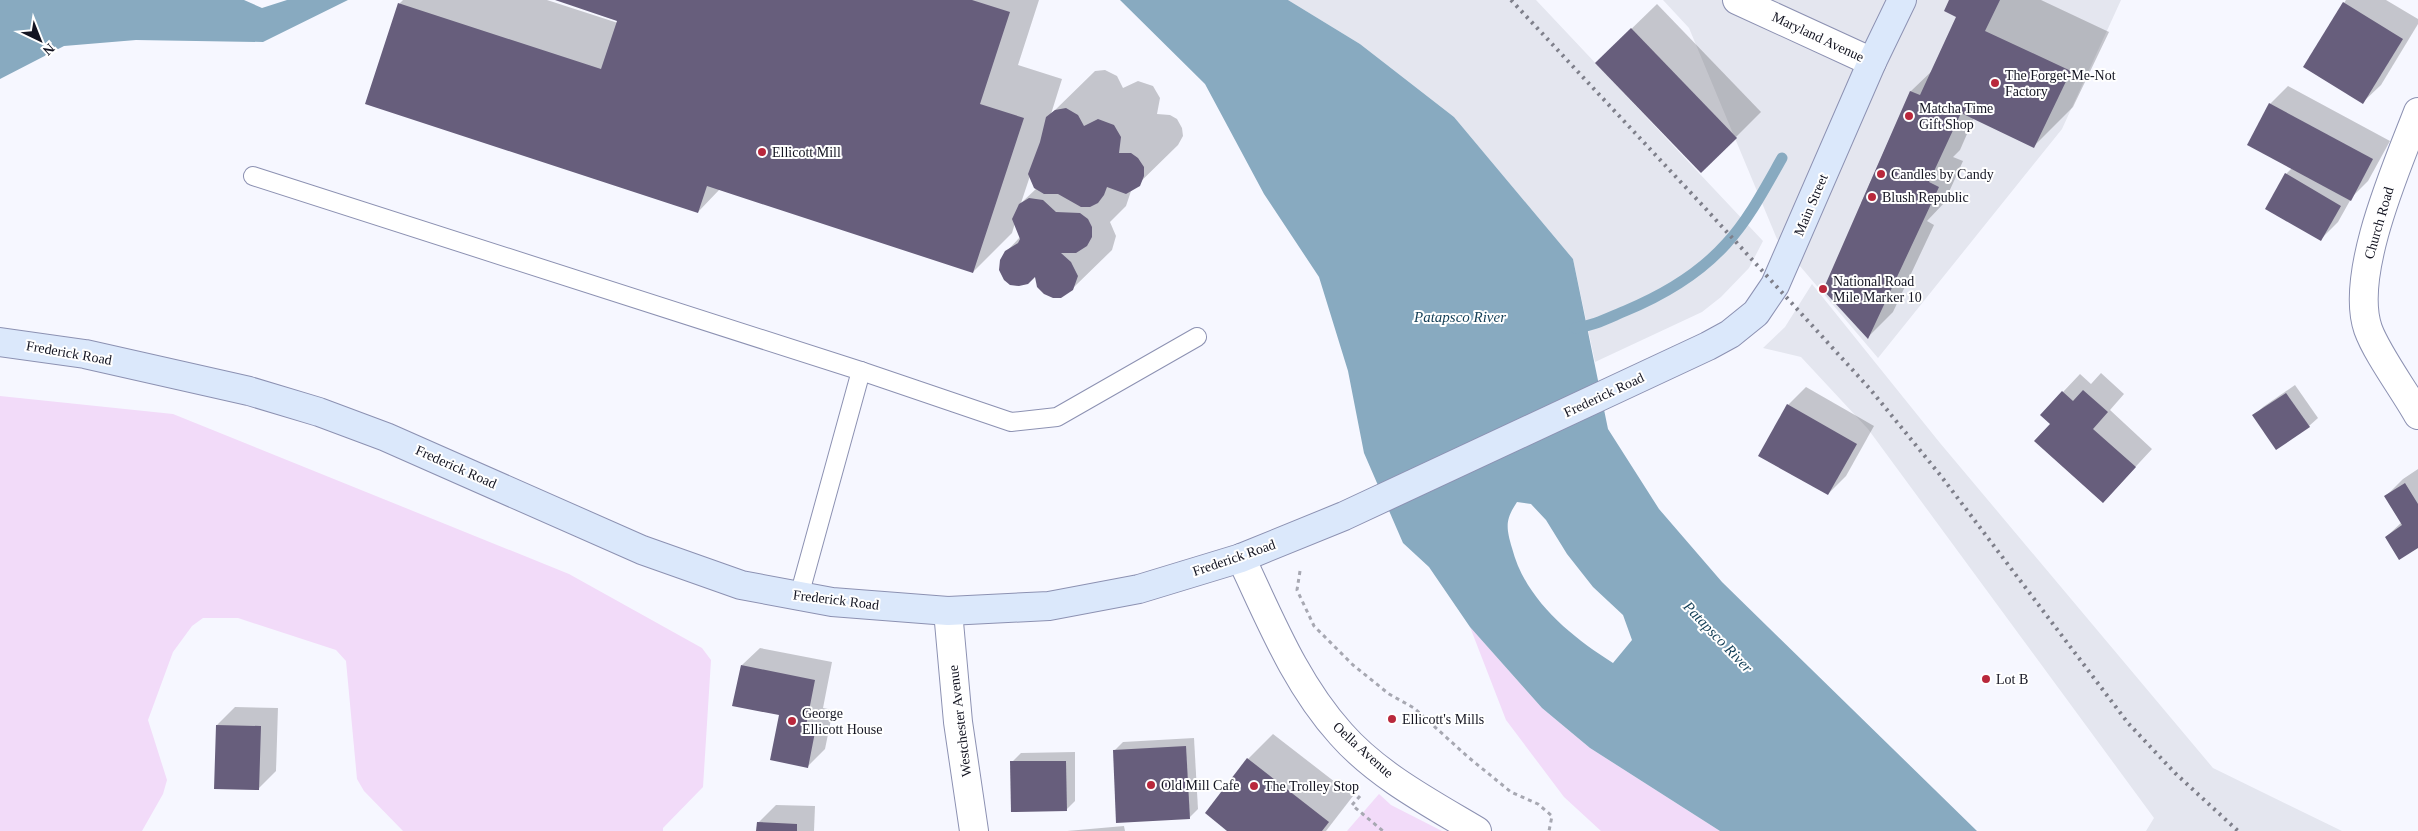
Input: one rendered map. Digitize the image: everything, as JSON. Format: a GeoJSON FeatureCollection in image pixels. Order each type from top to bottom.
{"type":"FeatureCollection","features":[{"type":"Feature","properties":{"kind":"main road","name":"Main Street"},"geometry":{"type":"LineString","coordinates":[[1668,366],[1730,334],[1756,313],[1775,285],[1872,62],[1902,0]]}},
{"type":"Feature","properties":{"kind":"main road","name":"Frederick Road"},"geometry":{"type":"LineString","coordinates":[[0,342],[85,354],[250,391],[319,412],[386,437],[642,550],[741,586],[832,602],[948,611],[1049,606],[1139,589],[1240,558],[1344,516],[1668,366]]}},
{"type":"Feature","properties":{"kind":"street","name":"Maryland Avenue"},"geometry":{"type":"LineString","coordinates":[[1737,0],[1872,62]]}},
{"type":"Feature","properties":{"kind":"street","name":"Church Road"},"geometry":{"type":"LineString","coordinates":[[2418,112],[2388,191],[2367,262],[2364,305],[2368,328],[2418,415]]}},
{"type":"Feature","properties":{"kind":"street","name":"Oella Avenue"},"geometry":{"type":"LineString","coordinates":[[1240,558],[1292,663],[1314,702],[1342,735],[1410,790],[1477,831]]}},
{"type":"Feature","properties":{"kind":"street","name":"Westchester Avenue"},"geometry":{"type":"LineString","coordinates":[[948,611],[958,722],[974,831]]}},
{"type":"Feature","properties":{"kind":"lane"},"geometry":{"type":"LineString","coordinates":[[253,176],[861,371],[1011,422],[1057,417],[1197,337]]}},
{"type":"Feature","properties":{"kind":"lane"},"geometry":{"type":"LineString","coordinates":[[799,596],[861,371]]}},
{"type":"Feature","properties":{"kind":"path"},"geometry":{"type":"LineString","coordinates":[[1300,568],[1297,590],[1314,626],[1352,666],[1389,694],[1414,708],[1468,757],[1511,792],[1538,804],[1552,816],[1549,831]]}},
{"type":"Feature","properties":{"kind":"path"},"geometry":{"type":"LineString","coordinates":[[1362,794],[1352,805],[1383,831]]}},
{"type":"Feature","properties":{"kind":"shaded area"},"geometry":{"type":"Polygon","coordinates":[[[1288,0],[1536,0],[1763,241],[1749,268],[1721,297],[1702,312],[1595,362],[1573,259],[1454,117],[1360,44],[1288,0]]]}},
{"type":"Feature","properties":{"kind":"shaded area"},"geometry":{"type":"Polygon","coordinates":[[[1663,0],[2121,0],[2062,129],[1878,358],[1777,239],[1689,28],[1663,0]]]}},
{"type":"Feature","properties":{"kind":"shaded area"},"geometry":{"type":"Polygon","coordinates":[[[1812,284],[1940,443],[2213,768],[2342,831],[2146,831],[2154,818],[1868,429],[1801,357],[1763,348],[1785,327],[1812,284]]]}},
{"type":"Feature","properties":{"kind":"shaded area"},"geometry":{"type":"Polygon","coordinates":[[[0,396],[173,414],[569,574],[702,648],[711,660],[703,787],[663,828],[663,831],[403,831],[364,791],[357,779],[346,661],[336,650],[238,618],[203,618],[192,626],[173,652],[148,720],[167,780],[163,794],[142,831],[0,831],[0,396]]]}},
{"type":"Feature","properties":{"kind":"shaded area"},"geometry":{"type":"Polygon","coordinates":[[[1470,627],[1542,708],[1590,748],[1720,831],[1601,831],[1564,797],[1506,720],[1470,627]]]}},
{"type":"Feature","properties":{"kind":"shaded area"},"geometry":{"type":"Polygon","coordinates":[[[1379,794],[1391,805],[1442,831],[1347,831],[1379,794]]]}},
{"type":"Feature","properties":{"kind":"water"},"geometry":{"type":"Polygon","coordinates":[[[0,0],[244,0],[262,8],[287,0],[348,0],[263,42],[136,40],[64,46],[0,79],[0,0]]]}},
{"type":"Feature","properties":{"kind":"water","name":"Patapsco River"},"geometry":{"type":"Polygon","coordinates":[[[1120,0],[1288,0],[1360,44],[1454,117],[1573,259],[1608,429],[1659,509],[1722,582],[1977,831],[1720,831],[1590,748],[1542,708],[1470,627],[1429,567],[1403,543],[1364,453],[1348,371],[1319,277],[1264,194],[1205,84],[1120,0]],[[1517,502],[1510,514],[1508,524],[1512,548],[1527,584],[1538,600],[1566,628],[1613,663],[1632,640],[1623,615],[1593,587],[1567,554],[1546,520],[1531,504],[1517,502]]]}},
{"type":"Feature","properties":{"kind":"building","name":"Ellicott Mill"},"geometry":{"type":"Polygon","coordinates":[[[555,0],[972,0],[1010,12],[980,104],[1024,118],[973,273],[707,186],[698,213],[365,104],[398,3],[601,69],[617,21],[555,0]]]}},
{"type":"Feature","properties":{"kind":"building"},"geometry":{"type":"Polygon","coordinates":[[[1949,0],[2000,0],[1985,31],[2071,71],[2034,148],[1961,113],[1929,182],[1939,187],[1868,339],[1823,290],[1910,91],[1920,95],[1956,17],[1944,11],[1949,0]]]}},
{"type":"Feature","properties":{"kind":"building"},"geometry":{"type":"Polygon","coordinates":[[[2343,2],[2403,39],[2363,104],[2303,67],[2343,2]]]}},
{"type":"Feature","properties":{"kind":"building"},"geometry":{"type":"Polygon","coordinates":[[[1631,28],[1737,138],[1701,173],[1595,63],[1631,28]]]}},
{"type":"Feature","properties":{"kind":"building"},"geometry":{"type":"Polygon","coordinates":[[[2269,103],[2373,159],[2351,201],[2247,145],[2269,103]]]}},
{"type":"Feature","properties":{"kind":"building"},"geometry":{"type":"Polygon","coordinates":[[[1066,108],[1078,115],[1084,126],[1098,119],[1114,125],[1121,137],[1119,153],[1131,153],[1138,158],[1144,167],[1144,176],[1140,186],[1126,194],[1107,187],[1098,203],[1090,207],[1081,207],[1058,194],[1044,194],[1034,188],[1028,174],[1040,142],[1046,117],[1055,110],[1066,108]]]}},
{"type":"Feature","properties":{"kind":"building"},"geometry":{"type":"Polygon","coordinates":[[[2285,173],[2341,206],[2321,241],[2265,209],[2285,173]]]}},
{"type":"Feature","properties":{"kind":"building"},"geometry":{"type":"Polygon","coordinates":[[[1029,198],[1043,200],[1056,212],[1080,213],[1088,219],[1092,227],[1092,237],[1087,246],[1076,253],[1061,253],[1071,262],[1078,276],[1073,290],[1061,298],[1053,298],[1044,294],[1037,287],[1035,277],[1028,284],[1010,285],[1004,280],[999,270],[1000,260],[1005,251],[1018,243],[1020,239],[1012,219],[1019,204],[1029,198]]]}},
{"type":"Feature","properties":{"kind":"building"},"geometry":{"type":"Polygon","coordinates":[[[2083,390],[2108,412],[2093,429],[2136,467],[2103,503],[2034,441],[2050,424],[2040,415],[2062,391],[2073,401],[2083,390]]]}},
{"type":"Feature","properties":{"kind":"building"},"geometry":{"type":"Polygon","coordinates":[[[2286,393],[2310,427],[2276,450],[2252,415],[2286,393]]]}},
{"type":"Feature","properties":{"kind":"building"},"geometry":{"type":"Polygon","coordinates":[[[1787,404],[1857,444],[1828,495],[1758,456],[1787,404]]]}},
{"type":"Feature","properties":{"kind":"building"},"geometry":{"type":"Polygon","coordinates":[[[2405,483],[2418,504],[2418,548],[2399,560],[2385,537],[2402,525],[2384,496],[2405,483]]]}},
{"type":"Feature","properties":{"kind":"building","name":"George Ellicott House"},"geometry":{"type":"Polygon","coordinates":[[[741,665],[815,680],[806,726],[816,727],[808,768],[770,760],[779,715],[732,706],[741,665]]]}},
{"type":"Feature","properties":{"kind":"building"},"geometry":{"type":"Polygon","coordinates":[[[216,725],[261,726],[259,790],[214,789],[216,725]]]}},
{"type":"Feature","properties":{"kind":"building","name":"Old Mill Cafe"},"geometry":{"type":"Polygon","coordinates":[[[1186,746],[1190,819],[1116,823],[1113,750],[1186,746]]]}},
{"type":"Feature","properties":{"kind":"building","name":"The Trolley Stop"},"geometry":{"type":"Polygon","coordinates":[[[1247,758],[1329,822],[1322,831],[1227,831],[1205,813],[1247,758]]]}},
{"type":"Feature","properties":{"kind":"building"},"geometry":{"type":"Polygon","coordinates":[[[1010,761],[1066,761],[1067,811],[1011,812],[1010,761]]]}},
{"type":"Feature","properties":{"kind":"building"},"geometry":{"type":"Polygon","coordinates":[[[757,822],[797,824],[797,831],[756,831],[757,822]]]}},
{"type":"Feature","properties":{"kind":"waterway"},"geometry":{"type":"LineString","coordinates":[[1575,328],[1600,321],[1639,305],[1679,283],[1704,265],[1726,244],[1742,224],[1782,158]]}},
{"type":"Feature","properties":{"kind":"railway"},"geometry":{"type":"LineString","coordinates":[[1511,0],[1870,389],[1941,476],[2128,723],[2175,773],[2238,831]]}},
{"type":"Feature","properties":{"kind":"place","name":"The Forget-Me-Not Factory"},"geometry":{"type":"Point","coordinates":[1995,83]}},
{"type":"Feature","properties":{"kind":"place","name":"Matcha Time Gift Shop"},"geometry":{"type":"Point","coordinates":[1909,116]}},
{"type":"Feature","properties":{"kind":"place","name":"Ellicott Mill"},"geometry":{"type":"Point","coordinates":[762,152]}},
{"type":"Feature","properties":{"kind":"place","name":"Candles by Candy"},"geometry":{"type":"Point","coordinates":[1881,174]}},
{"type":"Feature","properties":{"kind":"place","name":"Blush Republic"},"geometry":{"type":"Point","coordinates":[1872,197]}},
{"type":"Feature","properties":{"kind":"place","name":"National Road Mile Marker 10"},"geometry":{"type":"Point","coordinates":[1823,289]}},
{"type":"Feature","properties":{"kind":"place","name":"Lot B"},"geometry":{"type":"Point","coordinates":[1986,679]}},
{"type":"Feature","properties":{"kind":"place","name":"Ellicott's Mills"},"geometry":{"type":"Point","coordinates":[1392,719]}},
{"type":"Feature","properties":{"kind":"place","name":"George Ellicott House"},"geometry":{"type":"Point","coordinates":[792,721]}},
{"type":"Feature","properties":{"kind":"place","name":"Old Mill Cafe"},"geometry":{"type":"Point","coordinates":[1151,785]}},
{"type":"Feature","properties":{"kind":"place","name":"The Trolley Stop"},"geometry":{"type":"Point","coordinates":[1254,786]}}]}
